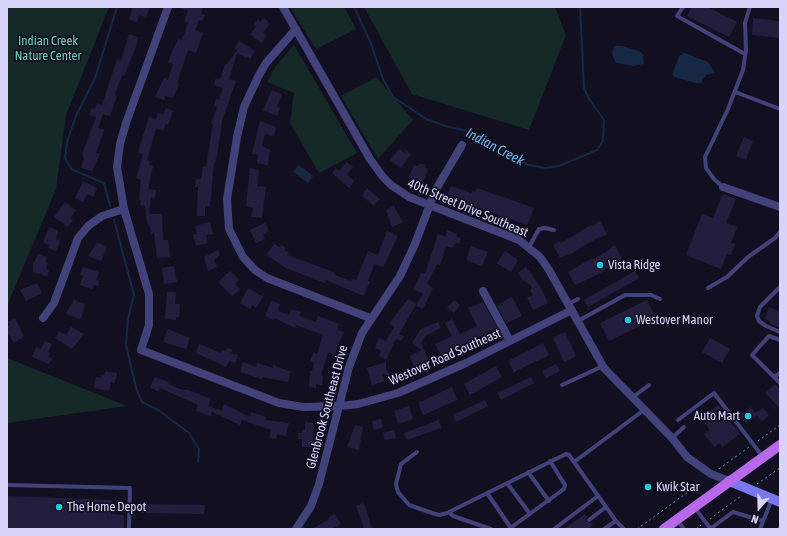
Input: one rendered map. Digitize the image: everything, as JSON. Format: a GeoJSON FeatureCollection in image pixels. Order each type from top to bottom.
{"type":"FeatureCollection","features":[{"type":"Feature","properties":{"kind":"main road"},"geometry":{"type":"LineString","coordinates":[[664,529],[780,445]]}},
{"type":"Feature","properties":{"kind":"street"},"geometry":{"type":"LineString","coordinates":[[43,318],[54,303],[78,238],[88,226],[102,216],[124,208],[117,167],[120,144],[126,123],[168,7]]}},
{"type":"Feature","properties":{"kind":"street","name":"40th Street Drive Southeast"},"geometry":{"type":"LineString","coordinates":[[283,7],[370,159],[383,177],[400,192],[429,206],[518,240],[529,247],[540,257],[550,270],[603,366],[672,438],[687,457],[711,474],[729,481]]}},
{"type":"Feature","properties":{"kind":"street"},"geometry":{"type":"LineString","coordinates":[[296,30],[266,63],[244,107],[237,137],[227,199],[229,229],[243,257],[256,270],[267,278],[370,318]]}},
{"type":"Feature","properties":{"kind":"street","name":"Glenbrook Southeast Drive"},"geometry":{"type":"LineString","coordinates":[[296,529],[311,506],[355,349],[370,318],[400,276],[415,244],[435,191],[462,145]]}},
{"type":"Feature","properties":{"kind":"street"},"geometry":{"type":"LineString","coordinates":[[724,186],[780,207]]}},
{"type":"Feature","properties":{"kind":"street","name":"Westover Road Southeast"},"geometry":{"type":"LineString","coordinates":[[124,208],[149,294],[149,325],[141,350],[279,403],[303,407],[340,406],[358,404],[398,393],[510,341],[570,307]]}},
{"type":"Feature","properties":{"kind":"street"},"geometry":{"type":"LineString","coordinates":[[483,291],[510,341]]}},
{"type":"Feature","properties":{"kind":"street"},"geometry":{"type":"LineString","coordinates":[[729,481],[776,500]]}},
{"type":"Feature","properties":{"kind":"lane"},"geometry":{"type":"LineString","coordinates":[[682,7],[677,16],[746,54]]}},
{"type":"Feature","properties":{"kind":"lane"},"geometry":{"type":"LineString","coordinates":[[724,186],[714,179],[706,168],[705,157],[735,92],[743,70],[746,54],[745,23],[750,7]]}},
{"type":"Feature","properties":{"kind":"lane"},"geometry":{"type":"LineString","coordinates":[[735,92],[780,109]]}},
{"type":"Feature","properties":{"kind":"lane"},"geometry":{"type":"LineString","coordinates":[[529,247],[539,230],[545,228],[554,230]]}},
{"type":"Feature","properties":{"kind":"lane"},"geometry":{"type":"LineString","coordinates":[[708,288],[727,277],[748,257],[775,238],[780,232]]}},
{"type":"Feature","properties":{"kind":"lane"},"geometry":{"type":"LineString","coordinates":[[779,289],[760,307],[757,316],[759,321],[766,326],[780,332]]}},
{"type":"Feature","properties":{"kind":"lane"},"geometry":{"type":"LineString","coordinates":[[578,321],[625,295],[651,295],[660,299]]}},
{"type":"Feature","properties":{"kind":"lane"},"geometry":{"type":"LineString","coordinates":[[570,307],[578,299]]}},
{"type":"Feature","properties":{"kind":"lane"},"geometry":{"type":"LineString","coordinates":[[780,340],[769,336],[752,355],[780,383]]}},
{"type":"Feature","properties":{"kind":"lane"},"geometry":{"type":"LineString","coordinates":[[562,385],[603,366]]}},
{"type":"Feature","properties":{"kind":"lane"},"geometry":{"type":"LineString","coordinates":[[774,377],[780,372]]}},
{"type":"Feature","properties":{"kind":"lane"},"geometry":{"type":"LineString","coordinates":[[633,397],[649,385]]}},
{"type":"Feature","properties":{"kind":"lane"},"geometry":{"type":"LineString","coordinates":[[678,420],[714,393],[763,457]]}},
{"type":"Feature","properties":{"kind":"lane"},"geometry":{"type":"LineString","coordinates":[[574,462],[644,409]]}},
{"type":"Feature","properties":{"kind":"lane"},"geometry":{"type":"LineString","coordinates":[[672,438],[684,427]]}},
{"type":"Feature","properties":{"kind":"lane"},"geometry":{"type":"LineString","coordinates":[[417,452],[401,464],[397,477],[398,492],[409,504],[439,515],[449,512],[566,454],[569,455],[617,525],[624,529]]}},
{"type":"Feature","properties":{"kind":"lane"},"geometry":{"type":"LineString","coordinates":[[487,493],[510,528],[564,489],[565,485],[550,461]]}},
{"type":"Feature","properties":{"kind":"lane"},"geometry":{"type":"LineString","coordinates":[[528,472],[549,501]]}},
{"type":"Feature","properties":{"kind":"lane"},"geometry":{"type":"LineString","coordinates":[[507,483],[530,514]]}},
{"type":"Feature","properties":{"kind":"lane"},"geometry":{"type":"LineString","coordinates":[[7,485],[130,488],[129,529]]}},
{"type":"Feature","properties":{"kind":"lane"},"geometry":{"type":"LineString","coordinates":[[554,529],[598,496]]}},
{"type":"Feature","properties":{"kind":"lane"},"geometry":{"type":"LineString","coordinates":[[760,529],[763,521],[776,500]]}},
{"type":"Feature","properties":{"kind":"lane"},"geometry":{"type":"LineString","coordinates":[[694,507],[710,528],[733,512],[763,521]]}},
{"type":"Feature","properties":{"kind":"lane"},"geometry":{"type":"LineString","coordinates":[[589,520],[606,508]]}},
{"type":"Feature","properties":{"kind":"lane"},"geometry":{"type":"LineString","coordinates":[[449,512],[453,516],[491,529]]}},
{"type":"Feature","properties":{"kind":"lane"},"geometry":{"type":"LineString","coordinates":[[677,520],[684,529]]}},
{"type":"Feature","properties":{"kind":"lane"},"geometry":{"type":"LineString","coordinates":[[604,529],[617,525]]}},
{"type":"Feature","properties":{"kind":"path"},"geometry":{"type":"LineString","coordinates":[[719,469],[780,425]]}},
{"type":"Feature","properties":{"kind":"path"},"geometry":{"type":"LineString","coordinates":[[754,486],[780,468]]}},
{"type":"Feature","properties":{"kind":"path"},"geometry":{"type":"LineString","coordinates":[[637,529],[702,482]]}},
{"type":"Feature","properties":{"kind":"path"},"geometry":{"type":"LineString","coordinates":[[696,529],[744,494]]}},
{"type":"Feature","properties":{"kind":"green space","name":"Indian Creek Nature Center"},"geometry":{"type":"Polygon","coordinates":[[[7,7],[109,7],[66,115],[56,189],[7,306],[7,7]]]}},
{"type":"Feature","properties":{"kind":"green space"},"geometry":{"type":"Polygon","coordinates":[[[290,7],[344,7],[356,29],[316,49],[290,7]]]}},
{"type":"Feature","properties":{"kind":"green space"},"geometry":{"type":"Polygon","coordinates":[[[364,7],[555,7],[566,35],[529,130],[412,94],[364,7]]]}},
{"type":"Feature","properties":{"kind":"green space"},"geometry":{"type":"Polygon","coordinates":[[[294,45],[357,153],[319,173],[290,123],[294,93],[267,82],[275,67],[294,45]]]}},
{"type":"Feature","properties":{"kind":"green space"},"geometry":{"type":"Polygon","coordinates":[[[376,77],[413,120],[378,159],[341,96],[376,77]]]}},
{"type":"Feature","properties":{"kind":"green space"},"geometry":{"type":"Polygon","coordinates":[[[7,358],[127,406],[7,423],[7,358]]]}},
{"type":"Feature","properties":{"kind":"water"},"geometry":{"type":"Polygon","coordinates":[[[614,46],[622,46],[639,51],[643,54],[644,64],[633,66],[616,63],[612,54],[614,46]]]}},
{"type":"Feature","properties":{"kind":"water"},"geometry":{"type":"Polygon","coordinates":[[[685,53],[708,62],[715,73],[706,75],[701,83],[674,77],[672,75],[679,56],[685,53]]]}},
{"type":"Feature","properties":{"kind":"water"},"geometry":{"type":"Polygon","coordinates":[[[299,165],[313,176],[308,183],[293,172],[299,165]]]}},
{"type":"Feature","properties":{"kind":"building"},"geometry":{"type":"Polygon","coordinates":[[[133,7],[150,7],[146,17],[139,15],[137,22],[129,20],[133,7]]]}},
{"type":"Feature","properties":{"kind":"building"},"geometry":{"type":"Polygon","coordinates":[[[178,7],[203,7],[201,14],[205,15],[202,21],[199,20],[195,30],[203,33],[196,53],[188,50],[177,83],[179,84],[173,98],[165,96],[164,100],[155,97],[164,78],[168,80],[173,64],[168,62],[178,39],[181,40],[184,35],[188,23],[184,21],[188,11],[178,7]]]}},
{"type":"Feature","properties":{"kind":"building"},"geometry":{"type":"Polygon","coordinates":[[[692,7],[707,7],[737,22],[729,37],[687,16],[692,7]]]}},
{"type":"Feature","properties":{"kind":"building"},"geometry":{"type":"Polygon","coordinates":[[[264,18],[270,24],[263,32],[267,36],[261,43],[250,34],[256,27],[254,24],[258,19],[260,22],[264,18]]]}},
{"type":"Feature","properties":{"kind":"building"},"geometry":{"type":"Polygon","coordinates":[[[753,18],[780,21],[780,38],[752,35],[753,18]]]}},
{"type":"Feature","properties":{"kind":"building"},"geometry":{"type":"Polygon","coordinates":[[[129,34],[138,37],[137,44],[116,91],[115,95],[117,96],[110,116],[103,114],[98,128],[104,130],[96,153],[100,154],[92,171],[81,168],[84,159],[82,154],[96,117],[89,115],[92,108],[95,109],[97,103],[102,105],[117,59],[121,61],[129,34]]]}},
{"type":"Feature","properties":{"kind":"building"},"geometry":{"type":"Polygon","coordinates":[[[239,41],[255,51],[250,59],[237,53],[229,79],[236,81],[222,121],[217,156],[215,163],[214,162],[210,206],[205,206],[205,216],[197,216],[198,187],[195,187],[196,179],[201,179],[203,166],[206,167],[213,124],[211,124],[217,107],[214,106],[216,99],[219,100],[223,88],[214,85],[216,78],[219,79],[221,77],[225,64],[227,64],[237,50],[235,48],[239,41]]]}},
{"type":"Feature","properties":{"kind":"building"},"geometry":{"type":"Polygon","coordinates":[[[272,90],[282,94],[277,107],[280,108],[277,116],[263,110],[272,90]]]}},
{"type":"Feature","properties":{"kind":"building"},"geometry":{"type":"Polygon","coordinates":[[[166,108],[173,111],[168,125],[166,124],[163,131],[156,128],[147,160],[150,161],[149,165],[153,166],[148,189],[156,190],[155,198],[151,197],[149,214],[162,214],[163,240],[168,240],[170,257],[157,258],[154,233],[151,234],[150,227],[147,223],[145,206],[140,205],[141,180],[136,178],[143,154],[138,152],[149,117],[156,119],[158,113],[163,115],[166,108]]]}},
{"type":"Feature","properties":{"kind":"building"},"geometry":{"type":"Polygon","coordinates":[[[260,121],[276,127],[274,136],[265,134],[262,146],[270,150],[268,165],[257,163],[258,154],[252,154],[260,121]]]}},
{"type":"Feature","properties":{"kind":"building"},"geometry":{"type":"Polygon","coordinates":[[[744,137],[753,141],[746,160],[736,156],[744,137]]]}},
{"type":"Feature","properties":{"kind":"building"},"geometry":{"type":"Polygon","coordinates":[[[399,149],[405,153],[406,150],[411,154],[401,168],[390,160],[399,149]]]}},
{"type":"Feature","properties":{"kind":"building"},"geometry":{"type":"Polygon","coordinates":[[[347,162],[353,167],[347,175],[354,181],[349,188],[332,173],[336,168],[339,171],[347,162]]]}},
{"type":"Feature","properties":{"kind":"building"},"geometry":{"type":"Polygon","coordinates":[[[419,163],[425,165],[424,168],[428,169],[422,185],[414,183],[415,180],[409,177],[414,165],[418,166],[419,163]]]}},
{"type":"Feature","properties":{"kind":"building"},"geometry":{"type":"Polygon","coordinates":[[[250,168],[259,170],[257,186],[266,187],[262,218],[251,217],[253,208],[246,206],[250,168]]]}},
{"type":"Feature","properties":{"kind":"building"},"geometry":{"type":"Polygon","coordinates":[[[83,181],[97,188],[93,197],[87,194],[83,202],[75,198],[83,181]]]}},
{"type":"Feature","properties":{"kind":"building"},"geometry":{"type":"Polygon","coordinates":[[[451,186],[471,193],[472,191],[475,192],[477,188],[534,208],[527,225],[453,199],[447,195],[451,186]]]}},
{"type":"Feature","properties":{"kind":"building"},"geometry":{"type":"Polygon","coordinates":[[[367,188],[380,199],[374,206],[362,196],[367,188]]]}},
{"type":"Feature","properties":{"kind":"building"},"geometry":{"type":"Polygon","coordinates":[[[723,194],[736,199],[726,223],[737,227],[731,243],[735,244],[731,255],[727,254],[721,269],[686,255],[702,214],[713,218],[723,194]]]}},
{"type":"Feature","properties":{"kind":"building"},"geometry":{"type":"Polygon","coordinates":[[[65,202],[76,210],[70,219],[73,220],[68,227],[54,217],[65,202]]]}},
{"type":"Feature","properties":{"kind":"building"},"geometry":{"type":"Polygon","coordinates":[[[394,206],[403,222],[392,227],[386,210],[394,206]]]}},
{"type":"Feature","properties":{"kind":"building","name":"Vista Ridge"},"geometry":{"type":"Polygon","coordinates":[[[600,221],[607,234],[599,237],[569,255],[568,254],[560,258],[553,245],[560,241],[561,243],[600,221]]]}},
{"type":"Feature","properties":{"kind":"building"},"geometry":{"type":"Polygon","coordinates":[[[210,222],[213,234],[206,235],[208,243],[196,246],[193,234],[197,234],[195,226],[210,222]]]}},
{"type":"Feature","properties":{"kind":"building"},"geometry":{"type":"Polygon","coordinates":[[[265,223],[269,231],[263,234],[265,239],[256,243],[250,230],[265,223]]]}},
{"type":"Feature","properties":{"kind":"building"},"geometry":{"type":"Polygon","coordinates":[[[49,227],[58,231],[56,239],[60,241],[56,251],[48,248],[49,245],[43,242],[49,227]]]}},
{"type":"Feature","properties":{"kind":"building"},"geometry":{"type":"Polygon","coordinates":[[[447,230],[457,234],[456,236],[461,238],[459,244],[456,243],[452,248],[446,246],[440,265],[437,264],[427,284],[433,288],[423,309],[416,306],[423,294],[413,289],[422,272],[425,274],[438,234],[445,237],[447,230]]]}},
{"type":"Feature","properties":{"kind":"building"},"geometry":{"type":"Polygon","coordinates":[[[387,231],[398,236],[383,267],[374,264],[368,281],[370,281],[364,296],[326,280],[325,283],[286,268],[266,255],[274,244],[280,247],[281,245],[286,248],[284,250],[289,253],[287,255],[336,273],[335,275],[351,281],[352,279],[356,280],[368,251],[378,255],[387,231]]]}},
{"type":"Feature","properties":{"kind":"building"},"geometry":{"type":"Polygon","coordinates":[[[97,242],[107,247],[101,261],[88,256],[97,242]]]}},
{"type":"Feature","properties":{"kind":"building","name":"Vista Ridge"},"geometry":{"type":"Polygon","coordinates":[[[615,245],[622,259],[599,274],[575,285],[568,272],[592,258],[593,260],[615,245]]]}},
{"type":"Feature","properties":{"kind":"building"},"geometry":{"type":"Polygon","coordinates":[[[471,246],[488,252],[482,266],[466,260],[471,246]]]}},
{"type":"Feature","properties":{"kind":"building"},"geometry":{"type":"Polygon","coordinates":[[[218,250],[220,255],[214,260],[217,267],[208,271],[204,257],[218,250]]]}},
{"type":"Feature","properties":{"kind":"building"},"geometry":{"type":"Polygon","coordinates":[[[505,251],[518,260],[511,272],[497,263],[505,251]]]}},
{"type":"Feature","properties":{"kind":"building"},"geometry":{"type":"Polygon","coordinates":[[[38,254],[47,257],[45,262],[48,263],[46,269],[49,270],[47,276],[33,272],[33,265],[38,254]]]}},
{"type":"Feature","properties":{"kind":"building"},"geometry":{"type":"Polygon","coordinates":[[[174,266],[177,282],[164,284],[162,268],[174,266]]]}},
{"type":"Feature","properties":{"kind":"building"},"geometry":{"type":"Polygon","coordinates":[[[83,267],[99,272],[96,280],[99,281],[98,286],[94,285],[92,289],[80,285],[83,276],[80,275],[83,267]]]}},
{"type":"Feature","properties":{"kind":"building"},"geometry":{"type":"Polygon","coordinates":[[[526,267],[541,288],[548,303],[533,310],[527,298],[533,295],[530,291],[532,286],[523,280],[518,273],[526,267]]]}},
{"type":"Feature","properties":{"kind":"building"},"geometry":{"type":"Polygon","coordinates":[[[230,271],[239,280],[235,284],[240,289],[232,296],[218,282],[230,271]]]}},
{"type":"Feature","properties":{"kind":"building"},"geometry":{"type":"Polygon","coordinates":[[[635,271],[639,278],[588,307],[584,300],[635,271]]]}},
{"type":"Feature","properties":{"kind":"building"},"geometry":{"type":"Polygon","coordinates":[[[37,283],[42,293],[26,301],[20,290],[37,283]]]}},
{"type":"Feature","properties":{"kind":"building"},"geometry":{"type":"Polygon","coordinates":[[[248,288],[263,297],[256,308],[252,305],[250,309],[240,303],[248,288]]]}},
{"type":"Feature","properties":{"kind":"building"},"geometry":{"type":"Polygon","coordinates":[[[167,292],[176,292],[175,304],[180,304],[179,317],[176,317],[176,320],[165,319],[167,292]]]}},
{"type":"Feature","properties":{"kind":"building"},"geometry":{"type":"Polygon","coordinates":[[[512,297],[522,316],[506,323],[497,306],[512,297]]]}},
{"type":"Feature","properties":{"kind":"building"},"geometry":{"type":"Polygon","coordinates":[[[408,299],[416,304],[399,334],[404,336],[401,341],[396,339],[386,360],[379,356],[381,350],[375,348],[379,338],[386,341],[394,327],[389,324],[408,299]]]}},
{"type":"Feature","properties":{"kind":"building"},"geometry":{"type":"Polygon","coordinates":[[[74,300],[85,304],[81,318],[79,319],[66,314],[74,300]]]}},
{"type":"Feature","properties":{"kind":"building"},"geometry":{"type":"Polygon","coordinates":[[[454,300],[460,305],[454,313],[447,308],[454,300]]]}},
{"type":"Feature","properties":{"kind":"building","name":"Westover Manor"},"geometry":{"type":"Polygon","coordinates":[[[647,300],[656,318],[609,341],[600,323],[647,300]]]}},
{"type":"Feature","properties":{"kind":"building"},"geometry":{"type":"Polygon","coordinates":[[[271,301],[280,304],[278,311],[289,315],[291,309],[301,312],[299,316],[316,322],[318,316],[339,324],[337,330],[344,332],[339,341],[335,355],[328,352],[321,375],[323,376],[322,385],[316,384],[316,388],[309,387],[310,371],[312,371],[314,362],[310,361],[313,353],[317,354],[323,335],[296,325],[295,328],[275,318],[274,320],[265,316],[271,301]]]}},
{"type":"Feature","properties":{"kind":"building"},"geometry":{"type":"Polygon","coordinates":[[[483,302],[497,328],[441,355],[435,344],[452,336],[445,323],[452,319],[460,334],[477,326],[468,308],[483,302]]]}},
{"type":"Feature","properties":{"kind":"building"},"geometry":{"type":"Polygon","coordinates":[[[769,307],[780,312],[780,328],[769,323],[770,321],[765,319],[769,307]]]}},
{"type":"Feature","properties":{"kind":"building"},"geometry":{"type":"Polygon","coordinates":[[[15,318],[24,337],[14,343],[9,335],[7,336],[7,326],[10,325],[8,322],[15,318]]]}},
{"type":"Feature","properties":{"kind":"building"},"geometry":{"type":"Polygon","coordinates":[[[438,322],[441,328],[426,335],[421,343],[429,361],[415,367],[409,356],[422,350],[412,343],[421,329],[438,322]]]}},
{"type":"Feature","properties":{"kind":"building"},"geometry":{"type":"Polygon","coordinates":[[[71,327],[84,334],[72,349],[55,338],[59,331],[66,335],[71,327]]]}},
{"type":"Feature","properties":{"kind":"building"},"geometry":{"type":"Polygon","coordinates":[[[168,329],[190,338],[186,349],[163,342],[168,329]]]}},
{"type":"Feature","properties":{"kind":"building"},"geometry":{"type":"Polygon","coordinates":[[[565,332],[576,356],[564,362],[553,338],[565,332]]]}},
{"type":"Feature","properties":{"kind":"building"},"geometry":{"type":"Polygon","coordinates":[[[710,338],[730,349],[722,363],[702,352],[710,338]]]}},
{"type":"Feature","properties":{"kind":"building"},"geometry":{"type":"Polygon","coordinates":[[[45,341],[52,344],[48,352],[50,353],[48,357],[52,358],[49,364],[32,357],[36,347],[41,349],[45,341]]]}},
{"type":"Feature","properties":{"kind":"building"},"geometry":{"type":"Polygon","coordinates":[[[543,343],[549,355],[514,372],[508,361],[543,343]]]}},
{"type":"Feature","properties":{"kind":"building"},"geometry":{"type":"Polygon","coordinates":[[[199,344],[221,353],[222,350],[226,351],[227,348],[232,350],[231,353],[238,355],[235,363],[229,361],[226,367],[196,353],[199,344]]]}},
{"type":"Feature","properties":{"kind":"building"},"geometry":{"type":"Polygon","coordinates":[[[243,362],[256,367],[257,363],[273,368],[273,365],[291,372],[288,382],[263,377],[262,379],[240,372],[243,362]]]}},
{"type":"Feature","properties":{"kind":"building"},"geometry":{"type":"Polygon","coordinates":[[[386,362],[386,368],[390,375],[382,374],[385,381],[372,385],[367,368],[386,362]]]}},
{"type":"Feature","properties":{"kind":"building"},"geometry":{"type":"Polygon","coordinates":[[[556,364],[560,371],[546,378],[542,371],[556,364]]]}},
{"type":"Feature","properties":{"kind":"building"},"geometry":{"type":"Polygon","coordinates":[[[496,366],[502,377],[470,395],[464,384],[496,366]]]}},
{"type":"Feature","properties":{"kind":"building"},"geometry":{"type":"Polygon","coordinates":[[[105,371],[117,373],[115,383],[111,382],[109,391],[94,388],[96,377],[101,378],[101,375],[104,376],[105,371]]]}},
{"type":"Feature","properties":{"kind":"building"},"geometry":{"type":"Polygon","coordinates":[[[155,377],[169,382],[168,384],[183,390],[189,390],[211,399],[208,406],[222,411],[224,404],[250,417],[251,412],[266,417],[265,420],[289,423],[286,436],[277,434],[276,439],[269,438],[271,430],[242,420],[240,425],[212,412],[210,416],[196,411],[198,405],[160,388],[158,391],[150,388],[155,377]]]}},
{"type":"Feature","properties":{"kind":"building"},"geometry":{"type":"Polygon","coordinates":[[[531,377],[534,383],[501,400],[497,393],[531,377]]]}},
{"type":"Feature","properties":{"kind":"building"},"geometry":{"type":"Polygon","coordinates":[[[775,384],[780,389],[780,408],[765,393],[775,384]]]}},
{"type":"Feature","properties":{"kind":"building"},"geometry":{"type":"Polygon","coordinates":[[[452,387],[457,400],[423,415],[418,403],[452,387]]]}},
{"type":"Feature","properties":{"kind":"building"},"geometry":{"type":"Polygon","coordinates":[[[485,400],[488,406],[456,422],[453,415],[485,400]]]}},
{"type":"Feature","properties":{"kind":"building"},"geometry":{"type":"Polygon","coordinates":[[[718,405],[740,434],[722,447],[720,443],[714,447],[704,434],[710,430],[701,418],[718,405]]]}},
{"type":"Feature","properties":{"kind":"building"},"geometry":{"type":"Polygon","coordinates":[[[409,406],[413,419],[398,424],[394,411],[409,406]]]}},
{"type":"Feature","properties":{"kind":"building","name":"Auto Mart"},"geometry":{"type":"Polygon","coordinates":[[[751,407],[755,413],[763,408],[769,416],[761,422],[757,415],[746,424],[740,416],[751,407]]]}},
{"type":"Feature","properties":{"kind":"building"},"geometry":{"type":"Polygon","coordinates":[[[381,419],[383,428],[374,430],[372,421],[381,419]]]}},
{"type":"Feature","properties":{"kind":"building"},"geometry":{"type":"Polygon","coordinates":[[[439,420],[441,428],[407,440],[404,433],[439,420]]]}},
{"type":"Feature","properties":{"kind":"building"},"geometry":{"type":"Polygon","coordinates":[[[305,422],[314,423],[312,447],[302,447],[302,439],[298,439],[298,433],[302,433],[302,430],[305,430],[305,422]]]}},
{"type":"Feature","properties":{"kind":"building"},"geometry":{"type":"Polygon","coordinates":[[[355,425],[363,427],[359,450],[347,447],[355,425]]]}},
{"type":"Feature","properties":{"kind":"building"},"geometry":{"type":"Polygon","coordinates":[[[394,430],[396,438],[385,440],[383,433],[394,430]]]}},
{"type":"Feature","properties":{"kind":"building","name":"The Home Depot"},"geometry":{"type":"Polygon","coordinates":[[[7,496],[112,500],[111,514],[124,515],[124,529],[7,529],[7,496]]]}},
{"type":"Feature","properties":{"kind":"building"},"geometry":{"type":"Polygon","coordinates":[[[363,503],[372,529],[364,529],[356,506],[363,503]]]}},
{"type":"Feature","properties":{"kind":"building"},"geometry":{"type":"Polygon","coordinates":[[[142,504],[205,505],[204,514],[142,513],[142,504]]]}},
{"type":"Feature","properties":{"kind":"building"},"geometry":{"type":"Polygon","coordinates":[[[335,514],[341,524],[331,529],[312,529],[328,520],[329,517],[335,514]]]}},
{"type":"Feature","properties":{"kind":"building"},"geometry":{"type":"Polygon","coordinates":[[[585,514],[587,517],[586,522],[593,525],[588,529],[564,529],[585,514]]]}},
{"type":"Feature","properties":{"kind":"waterway"},"geometry":{"type":"LineString","coordinates":[[110,206],[104,183],[71,169],[65,158],[67,142],[76,116],[95,78],[117,7]]}},
{"type":"Feature","properties":{"kind":"waterway","name":"Indian Creek"},"geometry":{"type":"LineString","coordinates":[[354,7],[370,41],[383,79],[393,97],[428,120],[449,127],[473,132],[528,165],[546,168],[559,166],[597,150],[603,141],[604,120],[589,99],[584,88],[580,7]]}},
{"type":"Feature","properties":{"kind":"waterway"},"geometry":{"type":"LineString","coordinates":[[114,220],[134,295],[128,319],[126,345],[136,388],[142,402],[158,410],[189,433],[199,449],[198,462]]}},
{"type":"Feature","properties":{"kind":"place","name":"Vista Ridge"},"geometry":{"type":"Point","coordinates":[600,265]}},
{"type":"Feature","properties":{"kind":"place","name":"Westover Manor"},"geometry":{"type":"Point","coordinates":[628,320]}},
{"type":"Feature","properties":{"kind":"place","name":"Auto Mart"},"geometry":{"type":"Point","coordinates":[748,416]}},
{"type":"Feature","properties":{"kind":"place","name":"Kwik Star"},"geometry":{"type":"Point","coordinates":[648,487]}},
{"type":"Feature","properties":{"kind":"place","name":"The Home Depot"},"geometry":{"type":"Point","coordinates":[59,507]}}]}
